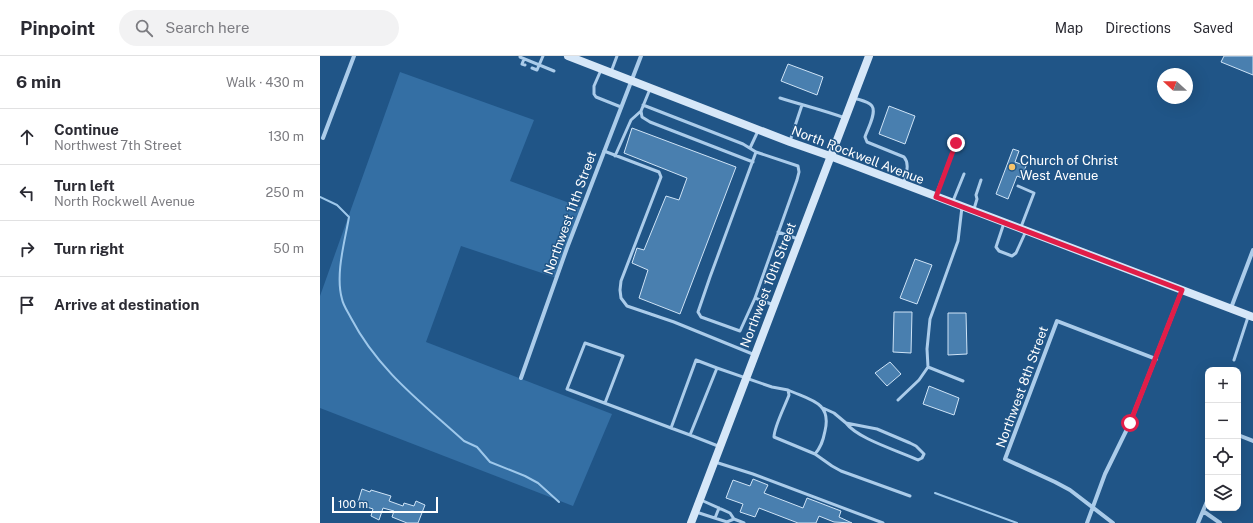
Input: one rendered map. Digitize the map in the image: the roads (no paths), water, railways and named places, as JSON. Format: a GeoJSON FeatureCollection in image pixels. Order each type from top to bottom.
{"type":"FeatureCollection","features":[{"type":"Feature","properties":{"kind":"main road","name":"North Rockwell Avenue"},"geometry":{"type":"LineString","coordinates":[[568,56],[758,130],[1251,316]]}},
{"type":"Feature","properties":{"kind":"main road","name":"Northwest 10th Street"},"geometry":{"type":"LineString","coordinates":[[691,523],[869,56]]}},
{"type":"Feature","properties":{"kind":"street"},"geometry":{"type":"LineString","coordinates":[[323,138],[354,56]]}},
{"type":"Feature","properties":{"kind":"street","name":"Northwest 11th Street"},"geometry":{"type":"LineString","coordinates":[[521,378],[567,248],[641,56]]}},
{"type":"Feature","properties":{"kind":"street"},"geometry":{"type":"LineString","coordinates":[[1231,308],[1253,250]]}},
{"type":"Feature","properties":{"kind":"street"},"geometry":{"type":"LineString","coordinates":[[1086,523],[1105,474],[1130,423],[1182,290]]}},
{"type":"Feature","properties":{"kind":"street","name":"Northwest 8th Street"},"geometry":{"type":"LineString","coordinates":[[1093,506],[1055,482],[1005,459],[1057,321],[1156,359]]}},
{"type":"Feature","properties":{"kind":"street"},"geometry":{"type":"LineString","coordinates":[[1241,436],[1253,441]]}},
{"type":"Feature","properties":{"kind":"street"},"geometry":{"type":"LineString","coordinates":[[1093,506],[1114,523]]}},
{"type":"Feature","properties":{"kind":"street"},"geometry":{"type":"LineString","coordinates":[[1198,523],[1205,506]]}},
{"type":"Feature","properties":{"kind":"street"},"geometry":{"type":"LineString","coordinates":[[1203,511],[1220,523]]}},
{"type":"Feature","properties":{"kind":"lane"},"geometry":{"type":"LineString","coordinates":[[520,56],[554,72]]}},
{"type":"Feature","properties":{"kind":"lane"},"geometry":{"type":"LineString","coordinates":[[532,68],[537,70],[543,56]]}},
{"type":"Feature","properties":{"kind":"lane"},"geometry":{"type":"LineString","coordinates":[[611,72],[617,56]]}},
{"type":"Feature","properties":{"kind":"lane"},"geometry":{"type":"LineString","coordinates":[[524,59],[522,64],[525,65]]}},
{"type":"Feature","properties":{"kind":"lane"},"geometry":{"type":"LineString","coordinates":[[601,69],[594,86],[594,94],[596,97],[621,107]]}},
{"type":"Feature","properties":{"kind":"lane"},"geometry":{"type":"LineString","coordinates":[[616,156],[631,120],[640,111],[650,88]]}},
{"type":"Feature","properties":{"kind":"lane"},"geometry":{"type":"LineString","coordinates":[[853,97],[866,102],[873,108],[874,112],[865,138],[867,142],[904,157],[907,160],[903,184]]}},
{"type":"Feature","properties":{"kind":"lane"},"geometry":{"type":"LineString","coordinates":[[780,98],[818,108],[845,118]]}},
{"type":"Feature","properties":{"kind":"lane"},"geometry":{"type":"LineString","coordinates":[[643,105],[750,148],[756,152],[798,166],[798,178],[755,298],[740,331],[701,316],[698,312],[756,152]]}},
{"type":"Feature","properties":{"kind":"lane"},"geometry":{"type":"LineString","coordinates":[[790,142],[802,105]]}},
{"type":"Feature","properties":{"kind":"lane"},"geometry":{"type":"LineString","coordinates":[[640,111],[642,117],[650,122],[753,162]]}},
{"type":"Feature","properties":{"kind":"lane"},"geometry":{"type":"LineString","coordinates":[[750,148],[758,130]]}},
{"type":"Feature","properties":{"kind":"lane"},"geometry":{"type":"LineString","coordinates":[[936,197],[956,143]]}},
{"type":"Feature","properties":{"kind":"lane"},"geometry":{"type":"LineString","coordinates":[[604,151],[659,172],[662,177],[621,281],[621,298],[627,306],[674,322],[755,355]]}},
{"type":"Feature","properties":{"kind":"lane"},"geometry":{"type":"LineString","coordinates":[[952,203],[964,174]]}},
{"type":"Feature","properties":{"kind":"lane"},"geometry":{"type":"LineString","coordinates":[[973,211],[981,180]]}},
{"type":"Feature","properties":{"kind":"lane"},"geometry":{"type":"LineString","coordinates":[[1004,222],[996,247],[999,251],[1012,256],[1016,253],[1034,193],[1018,186]]}},
{"type":"Feature","properties":{"kind":"lane"},"geometry":{"type":"LineString","coordinates":[[898,400],[919,380],[928,368],[927,349],[930,320],[958,241],[962,207]]}},
{"type":"Feature","properties":{"kind":"lane"},"geometry":{"type":"LineString","coordinates":[[778,232],[799,239]]}},
{"type":"Feature","properties":{"kind":"lane"},"geometry":{"type":"LineString","coordinates":[[755,298],[774,305]]}},
{"type":"Feature","properties":{"kind":"lane"},"geometry":{"type":"LineString","coordinates":[[1234,360],[1251,316]]}},
{"type":"Feature","properties":{"kind":"lane"},"geometry":{"type":"LineString","coordinates":[[605,403],[623,356],[585,343],[568,389],[720,447]]}},
{"type":"Feature","properties":{"kind":"lane"},"geometry":{"type":"LineString","coordinates":[[671,428],[696,360],[746,378],[788,390],[817,403],[834,414],[849,427],[869,438],[918,460],[922,458],[924,454],[916,446],[876,429],[846,423]]}},
{"type":"Feature","properties":{"kind":"lane"},"geometry":{"type":"LineString","coordinates":[[690,435],[717,368]]}},
{"type":"Feature","properties":{"kind":"lane"},"geometry":{"type":"LineString","coordinates":[[928,368],[963,382]]}},
{"type":"Feature","properties":{"kind":"lane"},"geometry":{"type":"LineString","coordinates":[[788,390],[789,395],[774,431],[774,437],[815,454],[840,471],[910,496]]}},
{"type":"Feature","properties":{"kind":"lane"},"geometry":{"type":"LineString","coordinates":[[815,454],[822,446],[827,422],[823,408]]}},
{"type":"Feature","properties":{"kind":"lane"},"geometry":{"type":"LineString","coordinates":[[714,462],[754,474],[883,523]]}},
{"type":"Feature","properties":{"kind":"lane"},"geometry":{"type":"LineString","coordinates":[[700,500],[730,513],[734,519],[744,523]]}},
{"type":"Feature","properties":{"kind":"lane"},"geometry":{"type":"LineString","coordinates":[[715,518],[719,508]]}},
{"type":"Feature","properties":{"kind":"lane"},"geometry":{"type":"LineString","coordinates":[[696,512],[727,522],[734,519]]}},
{"type":"Feature","properties":{"kind":"waterway"},"geometry":{"type":"LineString","coordinates":[[320,197],[337,205],[349,217],[341,258],[340,289],[346,308],[362,337],[374,354],[416,399],[464,441],[477,447],[490,462],[525,476],[538,483],[559,502]]}},
{"type":"Feature","properties":{"kind":"waterway"},"geometry":{"type":"LineString","coordinates":[[935,493],[1017,523]]}},
{"type":"Feature","properties":{"kind":"place","name":"Church of Christ West Avenue"},"geometry":{"type":"Point","coordinates":[1012,167]}}]}
